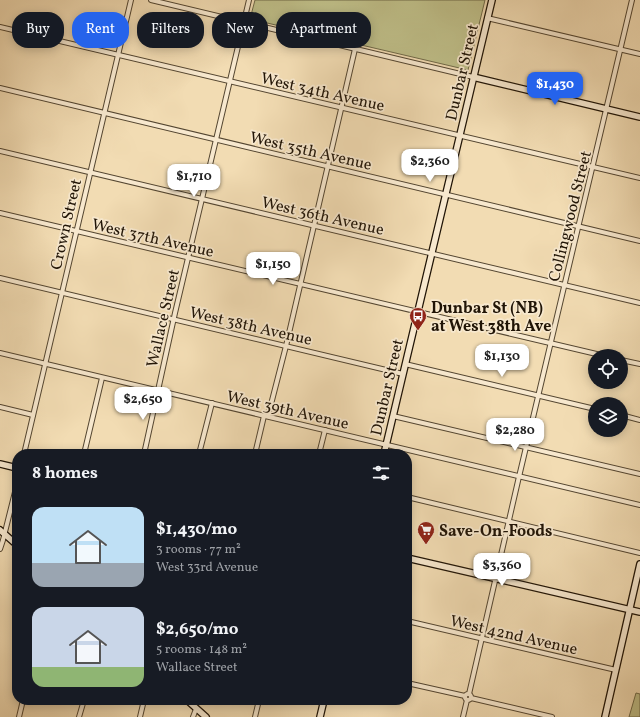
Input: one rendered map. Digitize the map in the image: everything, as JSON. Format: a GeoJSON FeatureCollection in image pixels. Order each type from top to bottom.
{"type":"FeatureCollection","features":[{"type":"Feature","properties":{"kind":"main road","name":"Dunbar Street"},"geometry":{"type":"LineString","coordinates":[[385,449],[492,0]]}},
{"type":"Feature","properties":{"kind":"main road"},"geometry":{"type":"LineString","coordinates":[[473,77],[640,117]]}},
{"type":"Feature","properties":{"kind":"main road"},"geometry":{"type":"LineString","coordinates":[[0,464],[12,467]]}},
{"type":"Feature","properties":{"kind":"main road"},"geometry":{"type":"LineString","coordinates":[[2,531],[12,540]]}},
{"type":"Feature","properties":{"kind":"main road"},"geometry":{"type":"LineString","coordinates":[[412,559],[640,612]]}},
{"type":"Feature","properties":{"kind":"main road"},"geometry":{"type":"LineString","coordinates":[[605,717],[640,564]]}},
{"type":"Feature","properties":{"kind":"main road"},"geometry":{"type":"LineString","coordinates":[[192,705],[206,717]]}},
{"type":"Feature","properties":{"kind":"main road"},"geometry":{"type":"LineString","coordinates":[[320,717],[323,705]]}},
{"type":"Feature","properties":{"kind":"street","name":"Crown Street"},"geometry":{"type":"LineString","coordinates":[[25,449],[131,0]]}},
{"type":"Feature","properties":{"kind":"street"},"geometry":{"type":"LineString","coordinates":[[151,0],[212,14]]}},
{"type":"Feature","properties":{"kind":"street","name":"Wallace Street"},"geometry":{"type":"LineString","coordinates":[[246,12],[249,0]]}},
{"type":"Feature","properties":{"kind":"street","name":"Collingwood Street"},"geometry":{"type":"LineString","coordinates":[[463,717],[632,0]]}},
{"type":"Feature","properties":{"kind":"street"},"geometry":{"type":"LineString","coordinates":[[487,18],[640,54]]}},
{"type":"Feature","properties":{"kind":"street","name":"West 34th Avenue"},"geometry":{"type":"LineString","coordinates":[[0,26],[640,178]]}},
{"type":"Feature","properties":{"kind":"street"},"geometry":{"type":"LineString","coordinates":[[268,28],[473,77]]}},
{"type":"Feature","properties":{"kind":"street","name":"Wallace Street"},"geometry":{"type":"LineString","coordinates":[[145,449],[188,257],[238,48]]}},
{"type":"Feature","properties":{"kind":"street"},"geometry":{"type":"LineString","coordinates":[[256,449],[286,346],[355,49]]}},
{"type":"Feature","properties":{"kind":"street","name":"West 35th Avenue"},"geometry":{"type":"LineString","coordinates":[[0,88],[445,195],[640,240]]}},
{"type":"Feature","properties":{"kind":"street","name":"West 36th Avenue"},"geometry":{"type":"LineString","coordinates":[[0,151],[640,302]]}},
{"type":"Feature","properties":{"kind":"street","name":"West 37th Avenue"},"geometry":{"type":"LineString","coordinates":[[0,213],[588,352]]}},
{"type":"Feature","properties":{"kind":"street","name":"West 38th Avenue"},"geometry":{"type":"LineString","coordinates":[[0,278],[403,374]]}},
{"type":"Feature","properties":{"kind":"street","name":"West 39th Avenue"},"geometry":{"type":"LineString","coordinates":[[0,353],[407,449]]}},
{"type":"Feature","properties":{"kind":"street"},"geometry":{"type":"LineString","coordinates":[[628,361],[640,364]]}},
{"type":"Feature","properties":{"kind":"street"},"geometry":{"type":"LineString","coordinates":[[405,364],[588,407]]}},
{"type":"Feature","properties":{"kind":"street"},"geometry":{"type":"LineString","coordinates":[[85,449],[102,378]]}},
{"type":"Feature","properties":{"kind":"street"},"geometry":{"type":"LineString","coordinates":[[200,449],[212,403]]}},
{"type":"Feature","properties":{"kind":"street"},"geometry":{"type":"LineString","coordinates":[[0,407],[33,415]]}},
{"type":"Feature","properties":{"kind":"street"},"geometry":{"type":"LineString","coordinates":[[393,416],[640,474]]}},
{"type":"Feature","properties":{"kind":"street"},"geometry":{"type":"LineString","coordinates":[[628,417],[640,420]]}},
{"type":"Feature","properties":{"kind":"street"},"geometry":{"type":"LineString","coordinates":[[320,449],[325,430]]}},
{"type":"Feature","properties":{"kind":"street","name":"West 39th Avenue"},"geometry":{"type":"LineString","coordinates":[[412,450],[640,505]]}},
{"type":"Feature","properties":{"kind":"street"},"geometry":{"type":"LineString","coordinates":[[412,498],[640,553]]}},
{"type":"Feature","properties":{"kind":"street"},"geometry":{"type":"LineString","coordinates":[[0,549],[2,531],[12,500]]}},
{"type":"Feature","properties":{"kind":"street","name":"West 42nd Avenue"},"geometry":{"type":"LineString","coordinates":[[412,622],[616,670]]}},
{"type":"Feature","properties":{"kind":"street"},"geometry":{"type":"LineString","coordinates":[[412,684],[552,717]]}},
{"type":"Feature","properties":{"kind":"street"},"geometry":{"type":"LineString","coordinates":[[19,717],[22,705]]}},
{"type":"Feature","properties":{"kind":"street"},"geometry":{"type":"LineString","coordinates":[[79,717],[83,705]]}},
{"type":"Feature","properties":{"kind":"street"},"geometry":{"type":"LineString","coordinates":[[140,717],[143,705]]}},
{"type":"Feature","properties":{"kind":"street"},"geometry":{"type":"LineString","coordinates":[[255,717],[258,705]]}},
{"type":"Feature","properties":{"kind":"street"},"geometry":{"type":"LineString","coordinates":[[193,717],[196,709]]}},
{"type":"Feature","properties":{"kind":"green space"},"geometry":{"type":"Polygon","coordinates":[[[255,0],[485,0],[468,70],[371,47],[371,12],[276,12],[276,25],[268,23],[268,12],[252,12],[255,0]]]}},
{"type":"Feature","properties":{"kind":"green space"},"geometry":{"type":"Polygon","coordinates":[[[636,693],[640,694],[640,717],[629,717],[636,693]]]}},
{"type":"Feature","properties":{"kind":"place","name":"Dunbar St (NB) at West 38th Ave"},"geometry":{"type":"Point","coordinates":[418,331]}},
{"type":"Feature","properties":{"kind":"place","name":"Save-On-Foods"},"geometry":{"type":"Point","coordinates":[426,545]}}]}
